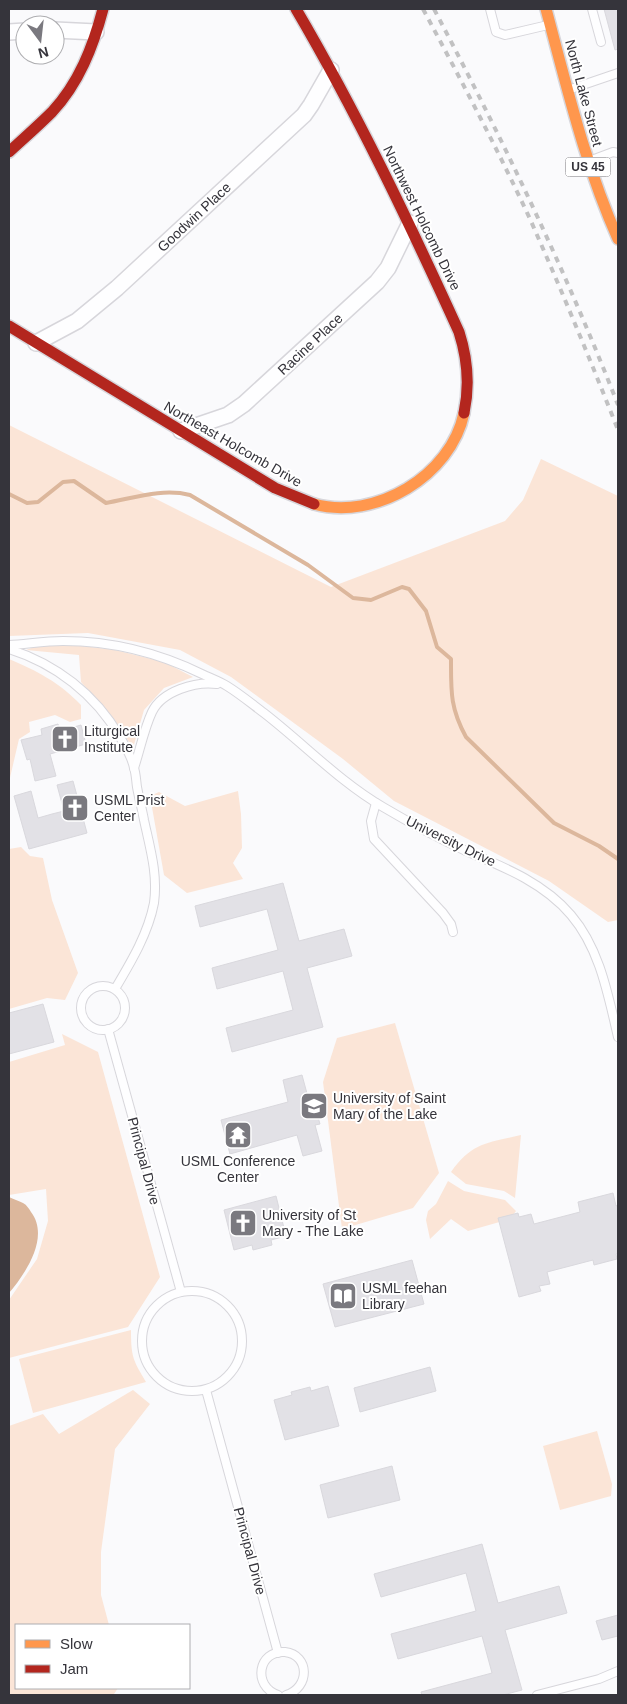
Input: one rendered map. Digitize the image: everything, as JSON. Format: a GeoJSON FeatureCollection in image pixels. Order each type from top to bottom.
{"type":"FeatureCollection","features":[{"type":"Feature","properties":{"kind":"street"},"geometry":{"type":"LineString","coordinates":[[9,152],[64,97],[89,56],[103,9]]}},
{"type":"Feature","properties":{"kind":"street","name":"Northwest Holcomb Drive"},"geometry":{"type":"LineString","coordinates":[[296,9],[331,70],[410,223],[459,332],[469,374],[468,397],[462,419],[448,452]]}},
{"type":"Feature","properties":{"kind":"street","name":"North Lake Street"},"geometry":{"type":"LineString","coordinates":[[546,9],[587,162],[596,189],[618,239]]}},
{"type":"Feature","properties":{"kind":"street"},"geometry":{"type":"LineString","coordinates":[[65,30],[96,32]]}},
{"type":"Feature","properties":{"kind":"street","name":"Goodwin Place"},"geometry":{"type":"LineString","coordinates":[[36,343],[76,321],[131,275],[304,115],[331,70]]}},
{"type":"Feature","properties":{"kind":"street","name":"Racine Place"},"geometry":{"type":"LineString","coordinates":[[181,431],[228,415],[244,404],[376,282],[388,268],[410,223]]}},
{"type":"Feature","properties":{"kind":"street","name":"Northeast Holcomb Drive"},"geometry":{"type":"LineString","coordinates":[[9,326],[275,488],[299,500],[323,507],[359,507],[379,502],[400,493],[418,482],[448,452]]}},
{"type":"Feature","properties":{"kind":"lane"},"geometry":{"type":"LineString","coordinates":[[490,9],[496,32],[504,34],[550,25]]}},
{"type":"Feature","properties":{"kind":"lane"},"geometry":{"type":"LineString","coordinates":[[592,9],[601,42]]}},
{"type":"Feature","properties":{"kind":"lane"},"geometry":{"type":"LineString","coordinates":[[567,91],[618,73]]}},
{"type":"Feature","properties":{"kind":"lane"},"geometry":{"type":"LineString","coordinates":[[587,162],[613,152],[618,153]]}},
{"type":"Feature","properties":{"kind":"lane","name":"University Drive"},"geometry":{"type":"LineString","coordinates":[[9,645],[64,641],[112,645],[175,661],[226,685],[376,803],[464,850],[503,866],[539,886],[570,914],[583,931],[593,949],[611,1005],[618,1038]]}},
{"type":"Feature","properties":{"kind":"lane"},"geometry":{"type":"LineString","coordinates":[[9,649],[50,668],[86,693],[112,723],[124,744],[134,768],[136,786],[156,875],[154,902],[150,918],[136,952],[115,989]]}},
{"type":"Feature","properties":{"kind":"lane"},"geometry":{"type":"LineString","coordinates":[[134,768],[153,710],[160,702],[178,690],[199,683],[226,685]]}},
{"type":"Feature","properties":{"kind":"lane"},"geometry":{"type":"LineString","coordinates":[[376,803],[371,821],[374,839],[443,914],[453,932]]}},
{"type":"Feature","properties":{"kind":"lane"},"geometry":{"type":"LineString","coordinates":[[108,986],[115,989],[124,1000],[125,1008],[120,1021],[108,1029],[94,1028],[84,1018],[81,1004],[84,997],[94,987],[108,986]]}},
{"type":"Feature","properties":{"kind":"lane","name":"Principal Drive"},"geometry":{"type":"LineString","coordinates":[[108,1029],[180,1292]]}},
{"type":"Feature","properties":{"kind":"lane"},"geometry":{"type":"LineString","coordinates":[[194,1291],[218,1298],[228,1306],[236,1317],[241,1329],[242,1348],[236,1367],[218,1385],[206,1390],[183,1391],[172,1388],[154,1375],[143,1355],[141,1341],[143,1328],[148,1316],[157,1305],[168,1297],[180,1292],[194,1291]]}},
{"type":"Feature","properties":{"kind":"lane","name":"Principal Drive"},"geometry":{"type":"LineString","coordinates":[[206,1390],[278,1653]]}},
{"type":"Feature","properties":{"kind":"lane"},"geometry":{"type":"LineString","coordinates":[[273,1695],[266,1688],[261,1675],[262,1667],[265,1661],[278,1653],[284,1652],[297,1658],[304,1670],[302,1684],[298,1689],[286,1695]]}},
{"type":"Feature","properties":{"kind":"lane"},"geometry":{"type":"LineString","coordinates":[[537,1695],[599,1679],[618,1671]]}},
{"type":"Feature","properties":{"kind":"shaded area"},"geometry":{"type":"Polygon","coordinates":[[[9,425],[331,587],[505,521],[523,500],[541,459],[618,496],[618,920],[608,922],[549,881],[394,801],[343,759],[231,677],[180,650],[88,633],[9,636],[9,425]]]}},
{"type":"Feature","properties":{"kind":"shaded area"},"geometry":{"type":"Polygon","coordinates":[[[37,646],[83,646],[115,650],[164,662],[193,677],[164,688],[144,710],[133,748],[114,719],[81,682],[79,655],[26,650],[37,646]]]}},
{"type":"Feature","properties":{"kind":"shaded area"},"geometry":{"type":"Polygon","coordinates":[[[9,659],[38,673],[73,697],[81,705],[81,719],[70,722],[55,715],[29,722],[30,732],[19,739],[9,782],[9,659]]]}},
{"type":"Feature","properties":{"kind":"shaded area"},"geometry":{"type":"Polygon","coordinates":[[[238,791],[242,848],[233,863],[243,879],[187,893],[164,875],[150,796],[159,792],[185,806],[238,791]]]}},
{"type":"Feature","properties":{"kind":"shaded area"},"geometry":{"type":"Polygon","coordinates":[[[21,847],[30,856],[43,858],[52,900],[78,973],[65,1000],[47,998],[9,1009],[9,849],[21,847]]]}},
{"type":"Feature","properties":{"kind":"shaded area"},"geometry":{"type":"Polygon","coordinates":[[[395,1023],[439,1173],[413,1208],[342,1229],[323,1082],[337,1038],[395,1023]]]}},
{"type":"Feature","properties":{"kind":"shaded area"},"geometry":{"type":"Polygon","coordinates":[[[62,1034],[98,1052],[160,1277],[128,1327],[9,1358],[9,1300],[37,1259],[48,1221],[46,1189],[9,1195],[9,1062],[65,1045],[62,1034]]]}},
{"type":"Feature","properties":{"kind":"shaded area"},"geometry":{"type":"Polygon","coordinates":[[[521,1135],[515,1198],[504,1191],[466,1184],[451,1172],[474,1149],[490,1142],[521,1135]]]}},
{"type":"Feature","properties":{"kind":"shaded area"},"geometry":{"type":"Polygon","coordinates":[[[448,1181],[464,1191],[505,1200],[516,1211],[510,1219],[468,1231],[451,1219],[430,1239],[426,1220],[428,1211],[436,1204],[448,1181]]]}},
{"type":"Feature","properties":{"kind":"shaded area"},"geometry":{"type":"Polygon","coordinates":[[[9,1197],[28,1207],[36,1222],[38,1232],[34,1254],[9,1293],[9,1197]]]}},
{"type":"Feature","properties":{"kind":"shaded area"},"geometry":{"type":"Polygon","coordinates":[[[131,1330],[134,1358],[146,1382],[33,1413],[19,1359],[131,1330]]]}},
{"type":"Feature","properties":{"kind":"shaded area"},"geometry":{"type":"Polygon","coordinates":[[[133,1390],[150,1404],[115,1449],[101,1552],[101,1595],[109,1624],[15,1624],[15,1689],[117,1689],[114,1694],[9,1695],[9,1426],[43,1414],[59,1434],[133,1390]]]}},
{"type":"Feature","properties":{"kind":"shaded area"},"geometry":{"type":"Polygon","coordinates":[[[597,1431],[612,1484],[611,1496],[560,1510],[543,1446],[597,1431]]]}},
{"type":"Feature","properties":{"kind":"building"},"geometry":{"type":"Polygon","coordinates":[[[604,9],[618,9],[618,49],[615,50],[604,9]]]}},
{"type":"Feature","properties":{"kind":"building"},"geometry":{"type":"Polygon","coordinates":[[[58,724],[60,731],[81,725],[86,744],[50,754],[56,776],[35,781],[30,759],[27,760],[21,740],[42,735],[41,729],[58,724]]]}},
{"type":"Feature","properties":{"kind":"building"},"geometry":{"type":"Polygon","coordinates":[[[73,781],[87,833],[29,849],[14,796],[31,791],[38,818],[64,811],[57,785],[73,781]]]}},
{"type":"Feature","properties":{"kind":"building"},"geometry":{"type":"Polygon","coordinates":[[[283,883],[299,941],[344,929],[352,956],[307,968],[323,1027],[232,1052],[226,1028],[293,1010],[283,971],[217,989],[212,968],[278,950],[267,909],[200,927],[195,906],[283,883]]]}},
{"type":"Feature","properties":{"kind":"building"},"geometry":{"type":"Polygon","coordinates":[[[43,1004],[54,1042],[9,1054],[9,1013],[43,1004]]]}},
{"type":"Feature","properties":{"kind":"building"},"geometry":{"type":"Polygon","coordinates":[[[302,1075],[309,1101],[313,1100],[320,1124],[315,1125],[322,1151],[303,1156],[297,1135],[230,1154],[221,1120],[288,1102],[283,1080],[302,1075]]]}},
{"type":"Feature","properties":{"kind":"building"},"geometry":{"type":"Polygon","coordinates":[[[613,1193],[616,1206],[618,1205],[617,1259],[594,1265],[593,1260],[547,1272],[550,1284],[539,1286],[541,1291],[519,1297],[498,1218],[518,1213],[519,1217],[531,1214],[534,1224],[580,1212],[578,1202],[613,1193]]]}},
{"type":"Feature","properties":{"kind":"building"},"geometry":{"type":"Polygon","coordinates":[[[276,1196],[286,1236],[271,1240],[272,1245],[253,1250],[252,1245],[234,1250],[224,1210],[276,1196]]]}},
{"type":"Feature","properties":{"kind":"building"},"geometry":{"type":"Polygon","coordinates":[[[412,1260],[424,1304],[335,1327],[323,1284],[412,1260]]]}},
{"type":"Feature","properties":{"kind":"building"},"geometry":{"type":"Polygon","coordinates":[[[430,1367],[436,1391],[360,1412],[354,1388],[430,1367]]]}},
{"type":"Feature","properties":{"kind":"building"},"geometry":{"type":"Polygon","coordinates":[[[328,1386],[339,1426],[285,1440],[274,1400],[292,1395],[291,1392],[310,1387],[311,1391],[328,1386]]]}},
{"type":"Feature","properties":{"kind":"building"},"geometry":{"type":"Polygon","coordinates":[[[392,1466],[400,1500],[328,1518],[320,1485],[392,1466]]]}},
{"type":"Feature","properties":{"kind":"building"},"geometry":{"type":"Polygon","coordinates":[[[482,1544],[498,1603],[559,1586],[567,1613],[505,1630],[522,1690],[503,1695],[422,1695],[421,1692],[492,1673],[482,1636],[398,1659],[391,1634],[476,1611],[466,1573],[381,1597],[374,1574],[482,1544]]]}},
{"type":"Feature","properties":{"kind":"building"},"geometry":{"type":"Polygon","coordinates":[[[618,1615],[618,1636],[602,1640],[596,1621],[618,1615]]]}},
{"type":"Feature","properties":{"kind":"waterway"},"geometry":{"type":"LineString","coordinates":[[9,494],[27,503],[38,502],[63,482],[74,481],[106,503],[158,493],[190,495],[308,565],[353,598],[371,600],[402,587],[409,589],[426,611],[437,647],[451,659],[452,699],[457,717],[466,737],[554,823],[599,846],[618,859]]}},
{"type":"Feature","properties":{"kind":"railway"},"geometry":{"type":"LineString","coordinates":[[423,9],[478,113],[530,219],[618,430]]}},
{"type":"Feature","properties":{"kind":"railway"},"geometry":{"type":"LineString","coordinates":[[434,9],[532,204],[598,354],[618,405]]}},
{"type":"Feature","properties":{"kind":"traffic: slow"},"geometry":{"type":"LineString","coordinates":[[546,9],[586,154],[618,239]]}},
{"type":"Feature","properties":{"kind":"traffic: slow"},"geometry":{"type":"LineString","coordinates":[[314,504],[337,508],[361,506],[385,499],[407,488],[427,474],[444,456],[456,436],[464,413]]}},
{"type":"Feature","properties":{"kind":"traffic: jam"},"geometry":{"type":"LineString","coordinates":[[9,152],[52,112],[70,89],[90,51],[103,9]]}},
{"type":"Feature","properties":{"kind":"traffic: jam"},"geometry":{"type":"LineString","coordinates":[[296,9],[382,168],[459,332],[467,372],[464,413]]}},
{"type":"Feature","properties":{"kind":"traffic: jam"},"geometry":{"type":"LineString","coordinates":[[9,326],[275,488],[314,504]]}},
{"type":"Feature","properties":{"kind":"place","name":"Liturgical Institute"},"geometry":{"type":"Point","coordinates":[65,739]}},
{"type":"Feature","properties":{"kind":"place","name":"USML Prist Center"},"geometry":{"type":"Point","coordinates":[75,808]}},
{"type":"Feature","properties":{"kind":"place","name":"University of Saint Mary of the Lake"},"geometry":{"type":"Point","coordinates":[314,1106]}},
{"type":"Feature","properties":{"kind":"place","name":"USML Conference Center"},"geometry":{"type":"Point","coordinates":[238,1135]}},
{"type":"Feature","properties":{"kind":"place","name":"University of St Mary - The Lake"},"geometry":{"type":"Point","coordinates":[243,1223]}},
{"type":"Feature","properties":{"kind":"place","name":"USML feehan Library"},"geometry":{"type":"Point","coordinates":[343,1296]}}]}
